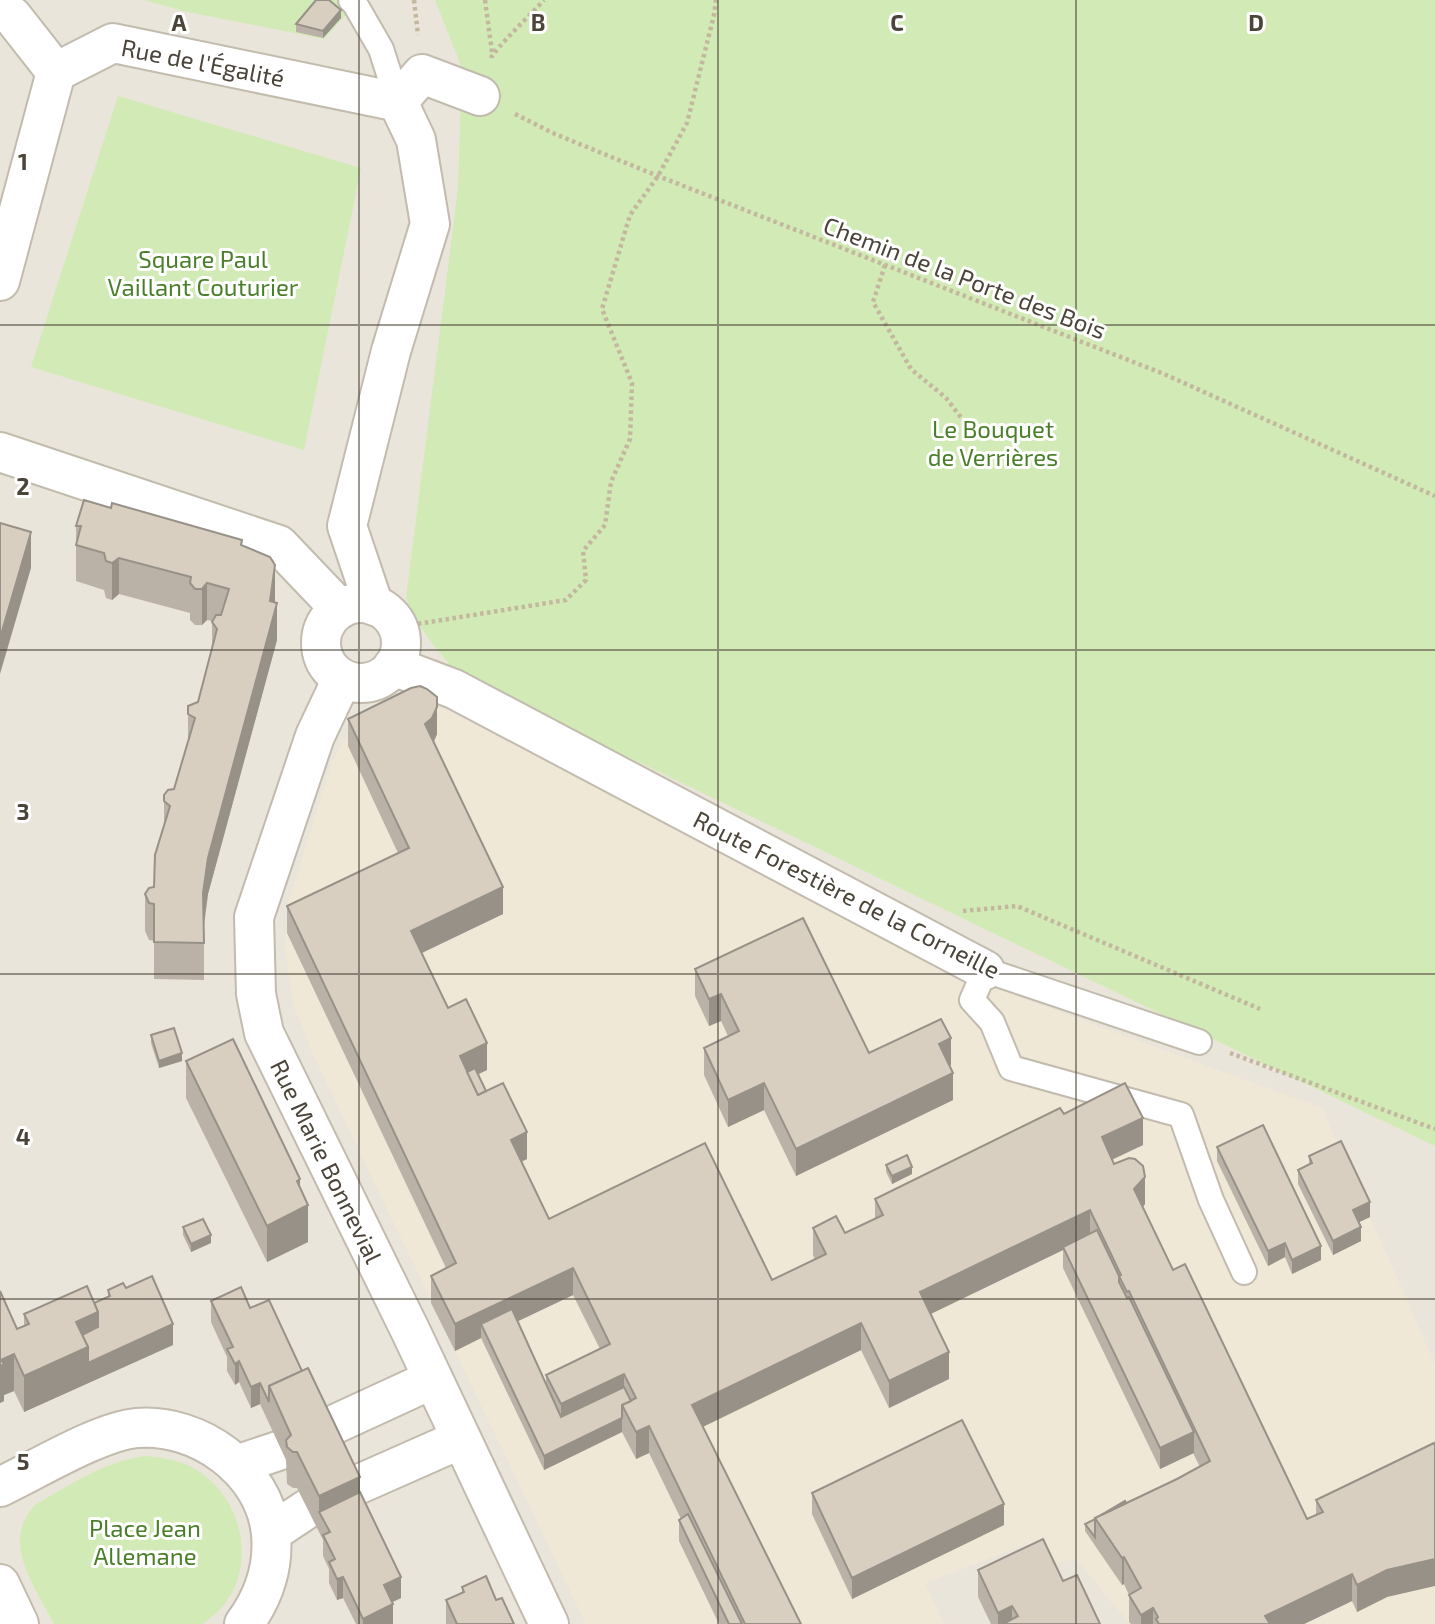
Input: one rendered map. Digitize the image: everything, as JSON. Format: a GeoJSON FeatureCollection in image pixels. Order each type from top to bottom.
{"type":"FeatureCollection","features":[{"type":"Feature","properties":{"kind":"street"},"geometry":{"type":"LineString","coordinates":[[0,10],[12,16],[56,72],[0,281]]}},
{"type":"Feature","properties":{"kind":"street","name":"Rue de l'Égalité"},"geometry":{"type":"LineString","coordinates":[[56,72],[113,43],[398,102]]}},
{"type":"Feature","properties":{"kind":"street"},"geometry":{"type":"LineString","coordinates":[[377,628],[330,617],[321,638],[326,662],[342,679],[365,683],[386,674],[377,628],[347,526],[391,351],[430,224],[416,140],[398,102],[422,74],[480,96]]}},
{"type":"Feature","properties":{"kind":"street"},"geometry":{"type":"LineString","coordinates":[[0,453],[279,545],[377,628]]}},
{"type":"Feature","properties":{"kind":"street","name":"Route Forestière de la Corneille"},"geometry":{"type":"LineString","coordinates":[[377,628],[454,689],[985,970]]}},
{"type":"Feature","properties":{"kind":"street","name":"Rue Marie Bonnevial"},"geometry":{"type":"LineString","coordinates":[[342,679],[315,736],[254,917],[256,995],[264,1033],[549,1624]]}},
{"type":"Feature","properties":{"kind":"street"},"geometry":{"type":"LineString","coordinates":[[320,1431],[433,1379]]}},
{"type":"Feature","properties":{"kind":"street"},"geometry":{"type":"LineString","coordinates":[[0,1487],[108,1435],[137,1428],[173,1430],[214,1446],[236,1465],[257,1492],[271,1533],[270,1560],[264,1590],[244,1624]]}},
{"type":"Feature","properties":{"kind":"street"},"geometry":{"type":"LineString","coordinates":[[348,1489],[461,1439]]}},
{"type":"Feature","properties":{"kind":"street"},"geometry":{"type":"LineString","coordinates":[[236,1465],[281,1450]]}},
{"type":"Feature","properties":{"kind":"street"},"geometry":{"type":"LineString","coordinates":[[271,1533],[307,1508]]}},
{"type":"Feature","properties":{"kind":"lane"},"geometry":{"type":"LineString","coordinates":[[351,0],[381,50],[398,102]]}},
{"type":"Feature","properties":{"kind":"lane"},"geometry":{"type":"LineString","coordinates":[[985,970],[972,1000],[992,1022],[1011,1068],[1181,1115],[1211,1200],[1244,1272]]}},
{"type":"Feature","properties":{"kind":"lane","name":"Route Forestière de la Corneille"},"geometry":{"type":"LineString","coordinates":[[985,970],[1199,1042]]}},
{"type":"Feature","properties":{"kind":"path"},"geometry":{"type":"LineString","coordinates":[[480,96],[492,53],[485,0]]}},
{"type":"Feature","properties":{"kind":"path"},"geometry":{"type":"LineString","coordinates":[[492,53],[544,0]]}},
{"type":"Feature","properties":{"kind":"path"},"geometry":{"type":"LineString","coordinates":[[377,628],[566,600],[586,580],[583,551],[605,525],[611,482],[631,439],[632,383],[602,309],[630,215],[658,176],[687,123],[716,0]]}},
{"type":"Feature","properties":{"kind":"path","name":"Chemin de la Porte des Bois"},"geometry":{"type":"LineString","coordinates":[[480,96],[555,134],[658,176],[1164,374],[1435,496]]}},
{"type":"Feature","properties":{"kind":"path"},"geometry":{"type":"LineString","coordinates":[[885,265],[873,302],[911,369],[946,398],[963,420]]}},
{"type":"Feature","properties":{"kind":"path"},"geometry":{"type":"LineString","coordinates":[[925,938],[962,911],[1017,906],[1260,1009]]}},
{"type":"Feature","properties":{"kind":"path"},"geometry":{"type":"LineString","coordinates":[[1199,1042],[1435,1129]]}},
{"type":"Feature","properties":{"kind":"shaded area"},"geometry":{"type":"Polygon","coordinates":[[[0,0],[1435,0],[1435,1624],[0,1624],[0,0]]]}},
{"type":"Feature","properties":{"kind":"shaded area"},"geometry":{"type":"Polygon","coordinates":[[[439,706],[978,982],[1322,1108],[1435,1364],[1435,1624],[1130,1624],[1076,1559],[1042,1566],[1030,1543],[925,1583],[944,1624],[586,1624],[312,1052],[294,1006],[285,947],[288,905],[331,765],[342,744],[357,727],[400,712],[439,706]]]}},
{"type":"Feature","properties":{"kind":"green space"},"geometry":{"type":"Polygon","coordinates":[[[144,0],[359,0],[324,39],[183,11],[144,0]]]}},
{"type":"Feature","properties":{"kind":"green space","name":"Le Bouquet de Verrières"},"geometry":{"type":"Polygon","coordinates":[[[435,0],[1435,0],[1435,1146],[460,676],[423,630],[406,598],[458,188],[462,68],[435,0]]]}},
{"type":"Feature","properties":{"kind":"green space","name":"Square Paul Vaillant Couturier"},"geometry":{"type":"Polygon","coordinates":[[[118,96],[361,168],[304,450],[31,367],[118,96]]]}},
{"type":"Feature","properties":{"kind":"green space","name":"Place Jean Allemane"},"geometry":{"type":"Polygon","coordinates":[[[145,1456],[187,1465],[205,1476],[220,1490],[231,1508],[242,1548],[234,1588],[221,1609],[203,1624],[54,1624],[24,1564],[21,1534],[25,1519],[35,1505],[88,1475],[116,1463],[145,1456]]]}},
{"type":"Feature","properties":{"kind":"building"},"geometry":{"type":"Polygon","coordinates":[[[316,0],[329,0],[341,10],[323,31],[296,24],[316,0]]]}},
{"type":"Feature","properties":{"kind":"building"},"geometry":{"type":"Polygon","coordinates":[[[84,500],[111,508],[112,503],[242,540],[241,545],[270,557],[275,565],[270,601],[277,603],[208,858],[203,893],[204,943],[154,942],[154,904],[149,903],[145,894],[149,888],[154,887],[155,855],[170,806],[164,801],[164,795],[168,790],[174,789],[195,718],[188,714],[188,706],[198,702],[217,629],[212,622],[216,615],[221,615],[229,589],[207,583],[202,589],[195,589],[190,583],[191,577],[119,558],[112,563],[106,561],[104,553],[76,545],[81,526],[76,526],[84,500]]]}},
{"type":"Feature","properties":{"kind":"building"},"geometry":{"type":"Polygon","coordinates":[[[0,523],[31,532],[0,638],[0,523]]]}},
{"type":"Feature","properties":{"kind":"building"},"geometry":{"type":"Polygon","coordinates":[[[420,686],[437,697],[437,707],[432,718],[425,724],[503,887],[411,931],[448,1008],[466,999],[487,1043],[460,1056],[478,1095],[503,1083],[527,1132],[511,1140],[549,1219],[705,1143],[772,1280],[826,1254],[813,1228],[836,1216],[845,1233],[883,1215],[875,1199],[1060,1108],[1064,1114],[1125,1083],[1143,1118],[1102,1137],[1114,1164],[1129,1158],[1135,1159],[1143,1166],[1145,1177],[1134,1189],[1173,1270],[1185,1264],[1307,1519],[1323,1512],[1316,1500],[1434,1443],[1435,1559],[1387,1570],[1357,1585],[1352,1574],[1265,1616],[1270,1624],[1159,1624],[1153,1608],[1141,1615],[1129,1595],[1141,1588],[1124,1557],[1122,1558],[1095,1518],[1210,1461],[1129,1291],[1127,1292],[1119,1276],[1121,1275],[1090,1210],[920,1292],[949,1352],[889,1381],[861,1323],[692,1405],[801,1624],[745,1624],[649,1426],[636,1432],[622,1405],[636,1398],[624,1374],[561,1404],[546,1375],[610,1344],[573,1268],[455,1324],[431,1276],[456,1263],[287,906],[409,848],[348,719],[420,686]]]}},
{"type":"Feature","properties":{"kind":"building"},"geometry":{"type":"Polygon","coordinates":[[[803,918],[869,1053],[941,1019],[951,1038],[939,1044],[953,1073],[796,1149],[764,1083],[728,1100],[704,1048],[739,1031],[721,994],[709,999],[695,969],[803,918]]]}},
{"type":"Feature","properties":{"kind":"building"},"geometry":{"type":"Polygon","coordinates":[[[174,1028],[182,1053],[159,1061],[151,1035],[174,1028]]]}},
{"type":"Feature","properties":{"kind":"building"},"geometry":{"type":"Polygon","coordinates":[[[233,1039],[300,1179],[297,1181],[308,1205],[267,1226],[186,1061],[233,1039]]]}},
{"type":"Feature","properties":{"kind":"building"},"geometry":{"type":"Polygon","coordinates":[[[475,1068],[486,1091],[478,1095],[467,1072],[475,1068]]]}},
{"type":"Feature","properties":{"kind":"building"},"geometry":{"type":"Polygon","coordinates":[[[1263,1125],[1321,1246],[1292,1260],[1285,1243],[1268,1251],[1217,1147],[1263,1125]]]}},
{"type":"Feature","properties":{"kind":"building"},"geometry":{"type":"Polygon","coordinates":[[[1341,1141],[1370,1202],[1353,1210],[1361,1227],[1333,1241],[1298,1170],[1312,1163],[1309,1156],[1341,1141]]]}},
{"type":"Feature","properties":{"kind":"building"},"geometry":{"type":"Polygon","coordinates":[[[907,1155],[912,1167],[892,1176],[886,1165],[907,1155]]]}},
{"type":"Feature","properties":{"kind":"building"},"geometry":{"type":"Polygon","coordinates":[[[203,1219],[211,1235],[191,1244],[183,1227],[203,1219]]]}},
{"type":"Feature","properties":{"kind":"building"},"geometry":{"type":"Polygon","coordinates":[[[1097,1230],[1119,1276],[1119,1282],[1127,1298],[1129,1297],[1194,1432],[1160,1448],[1063,1247],[1097,1230]]]}},
{"type":"Feature","properties":{"kind":"building"},"geometry":{"type":"Polygon","coordinates":[[[152,1276],[173,1324],[88,1363],[88,1347],[82,1335],[98,1327],[98,1312],[94,1303],[110,1296],[108,1290],[123,1283],[126,1288],[152,1276]]]}},
{"type":"Feature","properties":{"kind":"building"},"geometry":{"type":"Polygon","coordinates":[[[87,1286],[98,1312],[76,1322],[88,1347],[24,1376],[14,1354],[1,1360],[4,1364],[0,1366],[0,1291],[17,1329],[29,1324],[24,1314],[87,1286]]]}},
{"type":"Feature","properties":{"kind":"building"},"geometry":{"type":"Polygon","coordinates":[[[241,1287],[250,1308],[269,1300],[302,1371],[269,1386],[269,1402],[260,1383],[251,1387],[239,1361],[235,1364],[227,1349],[233,1347],[211,1301],[241,1287]]]}},
{"type":"Feature","properties":{"kind":"building"},"geometry":{"type":"Polygon","coordinates":[[[512,1309],[561,1417],[624,1387],[631,1401],[622,1405],[622,1418],[544,1456],[481,1324],[512,1309]]]}},
{"type":"Feature","properties":{"kind":"building"},"geometry":{"type":"Polygon","coordinates":[[[308,1368],[360,1477],[319,1496],[297,1452],[287,1447],[286,1440],[291,1435],[269,1386],[308,1368]]]}},
{"type":"Feature","properties":{"kind":"building"},"geometry":{"type":"Polygon","coordinates":[[[962,1420],[1004,1504],[852,1578],[812,1493],[962,1420]]]}},
{"type":"Feature","properties":{"kind":"building"},"geometry":{"type":"Polygon","coordinates":[[[360,1492],[401,1577],[384,1585],[393,1604],[363,1619],[343,1577],[337,1579],[329,1562],[335,1559],[323,1535],[330,1532],[319,1512],[360,1492]]]}},
{"type":"Feature","properties":{"kind":"building"},"geometry":{"type":"Polygon","coordinates":[[[1125,1501],[1126,1503],[1101,1515],[1125,1501]]]}},
{"type":"Feature","properties":{"kind":"building"},"geometry":{"type":"Polygon","coordinates":[[[688,1514],[742,1624],[729,1624],[679,1520],[688,1514]]]}},
{"type":"Feature","properties":{"kind":"building"},"geometry":{"type":"Polygon","coordinates":[[[1095,1519],[1095,1537],[1085,1524],[1095,1519]]]}},
{"type":"Feature","properties":{"kind":"building"},"geometry":{"type":"Polygon","coordinates":[[[1043,1539],[1063,1581],[1077,1575],[1100,1624],[1003,1624],[1018,1616],[1012,1606],[998,1613],[978,1570],[1043,1539]]]}},
{"type":"Feature","properties":{"kind":"building"},"geometry":{"type":"Polygon","coordinates":[[[486,1576],[496,1600],[502,1598],[514,1624],[457,1624],[446,1600],[464,1592],[462,1587],[486,1576]]]}}]}
